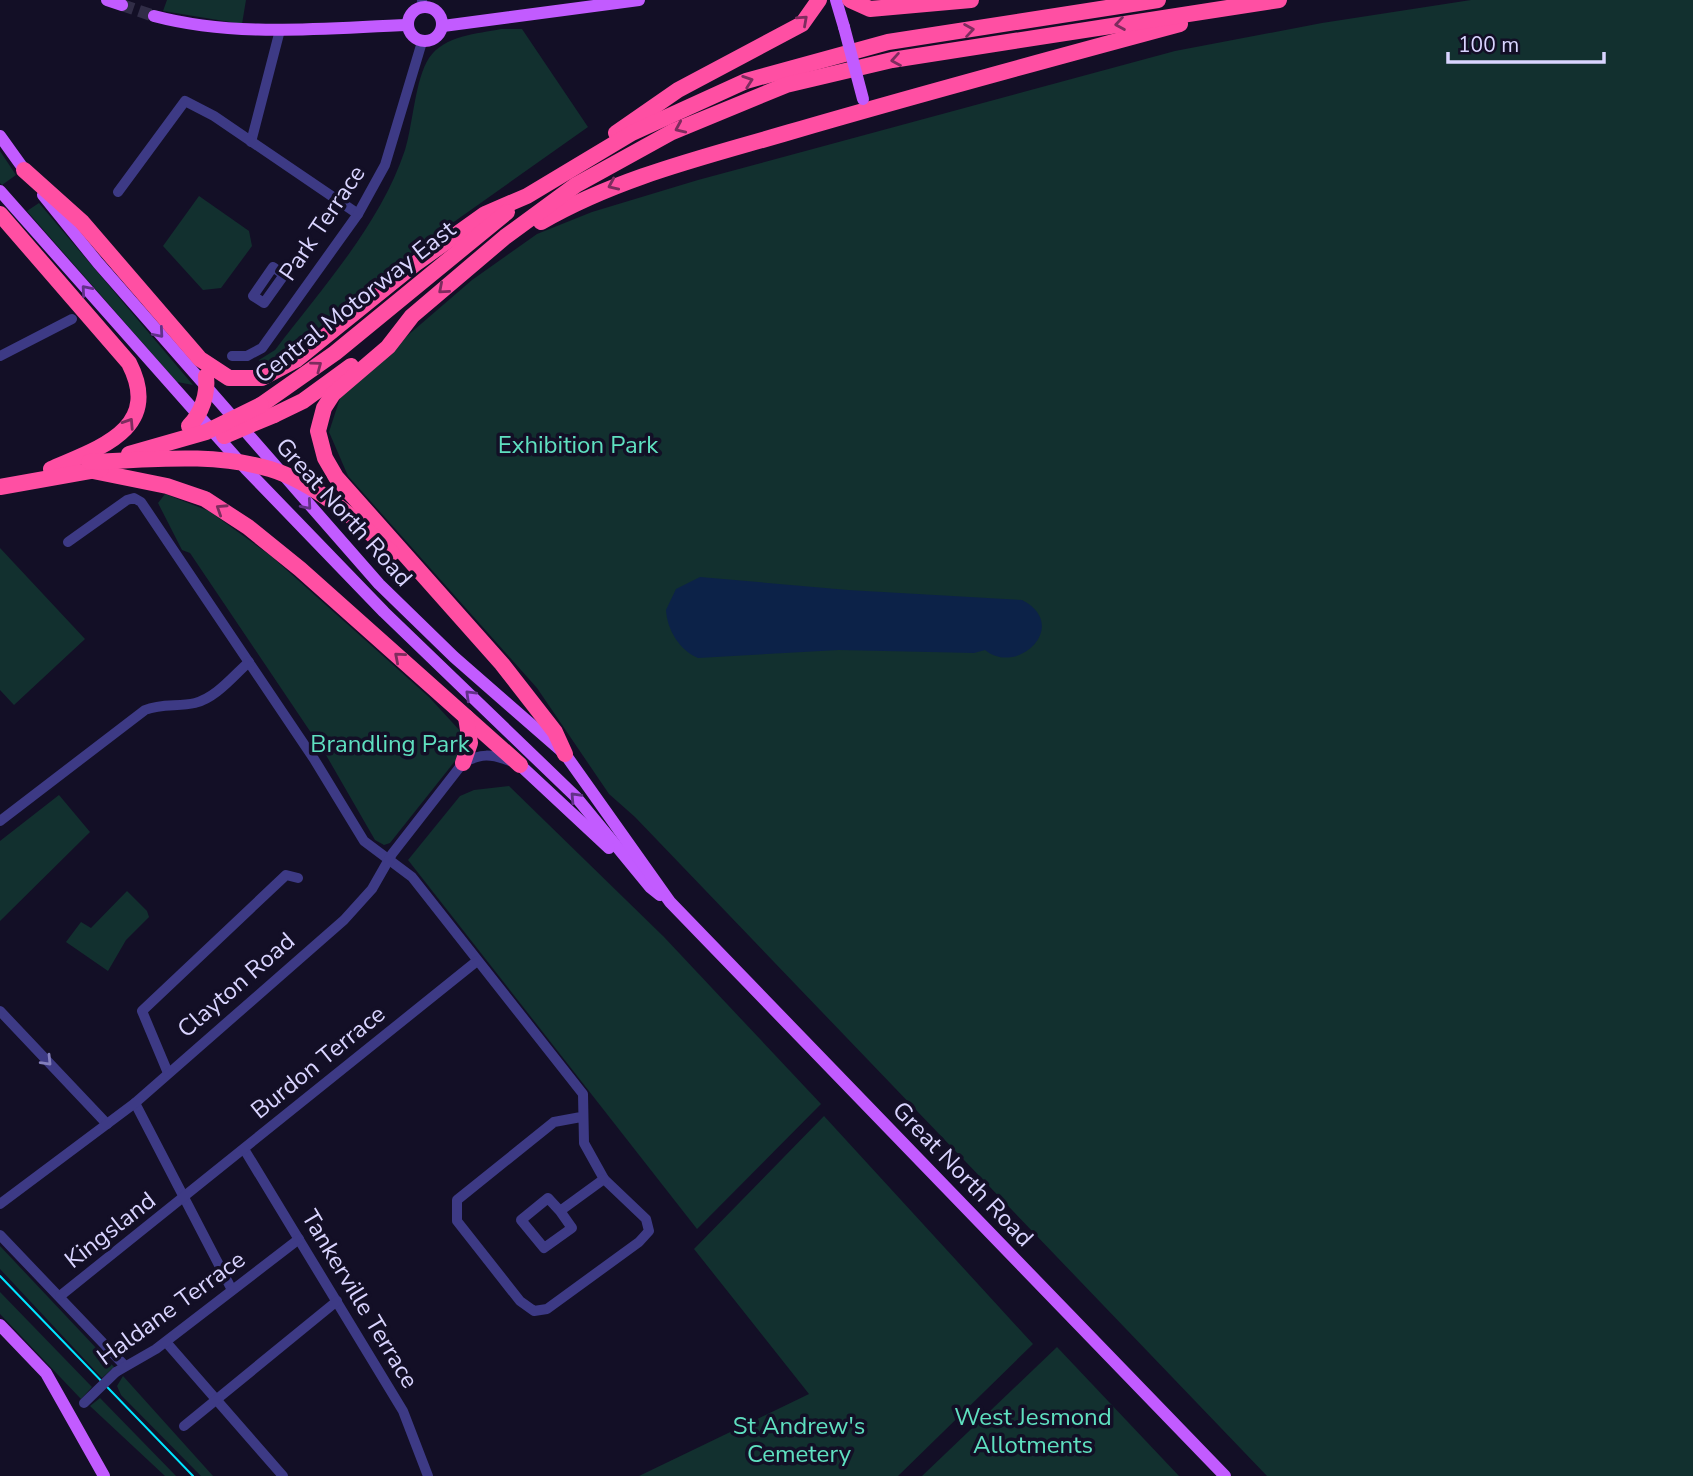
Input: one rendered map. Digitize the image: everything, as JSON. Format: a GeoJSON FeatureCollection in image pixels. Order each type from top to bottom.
{"type":"FeatureCollection","features":[{"type":"Feature","properties":{"kind":"highway"},"geometry":{"type":"LineString","coordinates":[[581,161],[639,114],[678,90],[802,24],[819,0]]}},
{"type":"Feature","properties":{"kind":"highway"},"geometry":{"type":"LineString","coordinates":[[850,0],[870,9],[971,0]]}},
{"type":"Feature","properties":{"kind":"highway"},"geometry":{"type":"LineString","coordinates":[[581,161],[685,107],[746,80],[888,42],[1158,0]]}},
{"type":"Feature","properties":{"kind":"highway"},"geometry":{"type":"LineString","coordinates":[[416,573],[325,458],[318,442],[320,421],[334,394],[388,347],[412,316],[505,237],[576,185],[622,157],[706,117],[786,85],[892,60],[1279,0]]}},
{"type":"Feature","properties":{"kind":"highway"},"geometry":{"type":"LineString","coordinates":[[505,237],[628,179],[864,104],[1260,3]]}},
{"type":"Feature","properties":{"kind":"highway","name":"Central Motorway East"},"geometry":{"type":"LineString","coordinates":[[0,477],[51,469],[135,463],[167,454],[267,410],[335,353],[458,241],[581,161]]}},
{"type":"Feature","properties":{"kind":"highway"},"geometry":{"type":"LineString","coordinates":[[24,170],[82,222],[200,359],[213,370],[237,380],[276,374],[458,241]]}},
{"type":"Feature","properties":{"kind":"highway"},"geometry":{"type":"LineString","coordinates":[[0,214],[110,339],[136,377],[139,400],[129,426],[107,445],[51,469]]}},
{"type":"Feature","properties":{"kind":"highway","name":"Central Motorway East"},"geometry":{"type":"LineString","coordinates":[[0,486],[91,467],[206,432],[267,410],[303,401],[348,369],[412,316]]}},
{"type":"Feature","properties":{"kind":"highway"},"geometry":{"type":"LineString","coordinates":[[135,463],[156,452],[189,426],[201,410],[207,386],[200,359]]}},
{"type":"Feature","properties":{"kind":"highway"},"geometry":{"type":"LineString","coordinates":[[91,467],[208,459],[270,469],[292,478],[329,500],[372,534],[437,594],[525,692],[555,732],[565,754]]}},
{"type":"Feature","properties":{"kind":"highway"},"geometry":{"type":"LineString","coordinates":[[91,467],[167,486],[205,499],[248,527],[350,613],[520,765]]}},
{"type":"Feature","properties":{"kind":"highway"},"geometry":{"type":"LineString","coordinates":[[463,763],[470,743],[466,717]]}},
{"type":"Feature","properties":{"kind":"main road"},"geometry":{"type":"LineString","coordinates":[[107,0],[122,5]]}},
{"type":"Feature","properties":{"kind":"main road"},"geometry":{"type":"LineString","coordinates":[[443,26],[639,0]]}},
{"type":"Feature","properties":{"kind":"main road"},"geometry":{"type":"LineString","coordinates":[[836,0],[864,104]]}},
{"type":"Feature","properties":{"kind":"main road"},"geometry":{"type":"LineString","coordinates":[[423,3],[437,11],[443,26],[438,37],[422,42],[413,37],[408,25],[411,14],[423,3]]}},
{"type":"Feature","properties":{"kind":"main road"},"geometry":{"type":"LineString","coordinates":[[154,16],[214,28],[280,30],[408,25]]}},
{"type":"Feature","properties":{"kind":"main road","name":"Great North Road"},"geometry":{"type":"LineString","coordinates":[[0,136],[98,263],[379,584],[565,754],[670,902],[1225,1476]]}},
{"type":"Feature","properties":{"kind":"main road","name":"Great North Road"},"geometry":{"type":"LineString","coordinates":[[0,191],[201,421],[384,612],[576,797],[650,887],[670,902]]}},
{"type":"Feature","properties":{"kind":"main road"},"geometry":{"type":"LineString","coordinates":[[520,765],[650,887]]}},
{"type":"Feature","properties":{"kind":"main road"},"geometry":{"type":"LineString","coordinates":[[0,1325],[46,1373],[71,1413],[103,1476]]}},
{"type":"Feature","properties":{"kind":"street"},"geometry":{"type":"LineString","coordinates":[[251,142],[280,30]]}},
{"type":"Feature","properties":{"kind":"street","name":"Park Terrace"},"geometry":{"type":"LineString","coordinates":[[232,356],[247,356],[262,348],[358,214],[385,165],[422,42]]}},
{"type":"Feature","properties":{"kind":"street"},"geometry":{"type":"LineString","coordinates":[[118,192],[185,101],[214,116],[358,214]]}},
{"type":"Feature","properties":{"kind":"street"},"geometry":{"type":"LineString","coordinates":[[0,356],[72,319]]}},
{"type":"Feature","properties":{"kind":"street"},"geometry":{"type":"LineString","coordinates":[[68,542],[127,500],[134,498],[141,502],[314,759],[364,841],[412,877],[583,1094],[581,1117],[584,1143],[604,1179],[646,1219],[649,1231],[639,1242],[547,1309],[534,1311],[520,1301],[457,1220],[457,1200],[554,1122],[581,1117]]}},
{"type":"Feature","properties":{"kind":"street"},"geometry":{"type":"LineString","coordinates":[[0,821],[145,710],[157,705],[195,703],[210,697],[249,662]]}},
{"type":"Feature","properties":{"kind":"street"},"geometry":{"type":"LineString","coordinates":[[463,763],[476,756],[492,754],[520,765]]}},
{"type":"Feature","properties":{"kind":"street","name":"Clayton Road"},"geometry":{"type":"LineString","coordinates":[[0,1204],[135,1103],[344,919],[372,889],[389,860],[463,763]]}},
{"type":"Feature","properties":{"kind":"street"},"geometry":{"type":"LineString","coordinates":[[168,1073],[142,1011],[286,875],[298,878]]}},
{"type":"Feature","properties":{"kind":"street","name":"Burdon Terrace"},"geometry":{"type":"LineString","coordinates":[[186,1196],[477,961]]}},
{"type":"Feature","properties":{"kind":"street"},"geometry":{"type":"LineString","coordinates":[[0,1011],[107,1124]]}},
{"type":"Feature","properties":{"kind":"street"},"geometry":{"type":"LineString","coordinates":[[135,1103],[186,1196],[232,1290]]}},
{"type":"Feature","properties":{"kind":"street","name":"Tankerville Terrace"},"geometry":{"type":"LineString","coordinates":[[244,1149],[403,1411],[428,1476]]}},
{"type":"Feature","properties":{"kind":"street"},"geometry":{"type":"LineString","coordinates":[[560,1211],[604,1179]]}},
{"type":"Feature","properties":{"kind":"street","name":"Kingsland"},"geometry":{"type":"LineString","coordinates":[[60,1296],[186,1196]]}},
{"type":"Feature","properties":{"kind":"street"},"geometry":{"type":"LineString","coordinates":[[548,1198],[560,1211],[572,1228],[544,1248],[520,1220],[548,1198]]}},
{"type":"Feature","properties":{"kind":"street"},"geometry":{"type":"LineString","coordinates":[[0,1235],[60,1296],[120,1368]]}},
{"type":"Feature","properties":{"kind":"street","name":"Haldane Terrace"},"geometry":{"type":"LineString","coordinates":[[71,1413],[120,1368],[166,1342],[299,1239]]}},
{"type":"Feature","properties":{"kind":"street"},"geometry":{"type":"LineString","coordinates":[[184,1426],[337,1301]]}},
{"type":"Feature","properties":{"kind":"street"},"geometry":{"type":"LineString","coordinates":[[166,1342],[283,1476]]}},
{"type":"Feature","properties":{"kind":"green space"},"geometry":{"type":"Polygon","coordinates":[[[167,0],[246,0],[242,24],[163,11],[167,0]]]}},
{"type":"Feature","properties":{"kind":"green space","name":"Exhibition Park"},"geometry":{"type":"Polygon","coordinates":[[[1471,0],[1693,0],[1693,1476],[1267,1476],[635,817],[609,794],[537,688],[348,476],[329,432],[342,392],[472,280],[537,234],[592,212],[698,180],[1175,51],[1322,23],[1471,0]]]}},
{"type":"Feature","properties":{"kind":"green space"},"geometry":{"type":"Polygon","coordinates":[[[501,29],[522,29],[588,127],[417,248],[336,312],[290,355],[259,369],[259,360],[275,350],[312,303],[381,204],[405,150],[420,78],[429,58],[452,40],[501,29]]]}},
{"type":"Feature","properties":{"kind":"green space"},"geometry":{"type":"Polygon","coordinates":[[[0,151],[16,175],[2,185],[0,183],[0,151]]]}},
{"type":"Feature","properties":{"kind":"green space"},"geometry":{"type":"Polygon","coordinates":[[[199,196],[249,231],[252,246],[221,288],[203,290],[163,246],[199,196]]]}},
{"type":"Feature","properties":{"kind":"green space"},"geometry":{"type":"Polygon","coordinates":[[[39,203],[193,385],[177,382],[27,211],[39,203]]]}},
{"type":"Feature","properties":{"kind":"green space","name":"Brandling Park"},"geometry":{"type":"Polygon","coordinates":[[[165,494],[209,511],[271,556],[429,697],[462,733],[463,751],[390,843],[384,845],[375,840],[326,755],[190,553],[182,550],[158,503],[165,494]]]}},
{"type":"Feature","properties":{"kind":"green space"},"geometry":{"type":"Polygon","coordinates":[[[0,548],[85,639],[14,705],[0,690],[0,548]]]}},
{"type":"Feature","properties":{"kind":"green space"},"geometry":{"type":"Polygon","coordinates":[[[509,786],[664,937],[821,1104],[697,1229],[408,860],[460,796],[474,790],[509,786]]]}},
{"type":"Feature","properties":{"kind":"green space"},"geometry":{"type":"Polygon","coordinates":[[[59,795],[90,832],[0,921],[0,841],[59,795]]]}},
{"type":"Feature","properties":{"kind":"green space"},"geometry":{"type":"Polygon","coordinates":[[[127,891],[147,911],[149,917],[126,940],[108,971],[66,942],[81,922],[91,928],[127,891]]]}},
{"type":"Feature","properties":{"kind":"green space","name":"St Andrew's Cemetery"},"geometry":{"type":"Polygon","coordinates":[[[824,1116],[1033,1344],[898,1476],[639,1476],[809,1394],[694,1249],[824,1116]]]}},
{"type":"Feature","properties":{"kind":"green space"},"geometry":{"type":"Polygon","coordinates":[[[0,1246],[114,1367],[102,1378],[0,1269],[0,1246]]]}},
{"type":"Feature","properties":{"kind":"green space"},"geometry":{"type":"Polygon","coordinates":[[[0,1292],[92,1387],[81,1399],[0,1314],[0,1292]]]}},
{"type":"Feature","properties":{"kind":"green space","name":"West Jesmond Allotments"},"geometry":{"type":"Polygon","coordinates":[[[1057,1347],[1179,1476],[922,1476],[1057,1347]]]}},
{"type":"Feature","properties":{"kind":"green space"},"geometry":{"type":"Polygon","coordinates":[[[123,1376],[213,1476],[201,1476],[121,1395],[117,1386],[123,1376]]]}},
{"type":"Feature","properties":{"kind":"green space"},"geometry":{"type":"Polygon","coordinates":[[[100,1398],[176,1476],[165,1476],[90,1406],[100,1398]]]}},
{"type":"Feature","properties":{"kind":"water"},"geometry":{"type":"Polygon","coordinates":[[[700,577],[848,590],[1022,600],[1036,610],[1042,622],[1041,634],[1034,645],[1024,653],[1012,657],[998,657],[985,650],[974,653],[839,650],[698,658],[685,650],[675,638],[666,610],[676,589],[700,577]]]}},
{"type":"Feature","properties":{"kind":"tunnel"},"geometry":{"type":"LineString","coordinates":[[122,5],[154,16]]}},
{"type":"Feature","properties":{"kind":"tram line"},"geometry":{"type":"LineString","coordinates":[[0,1276],[193,1476]]}}]}
